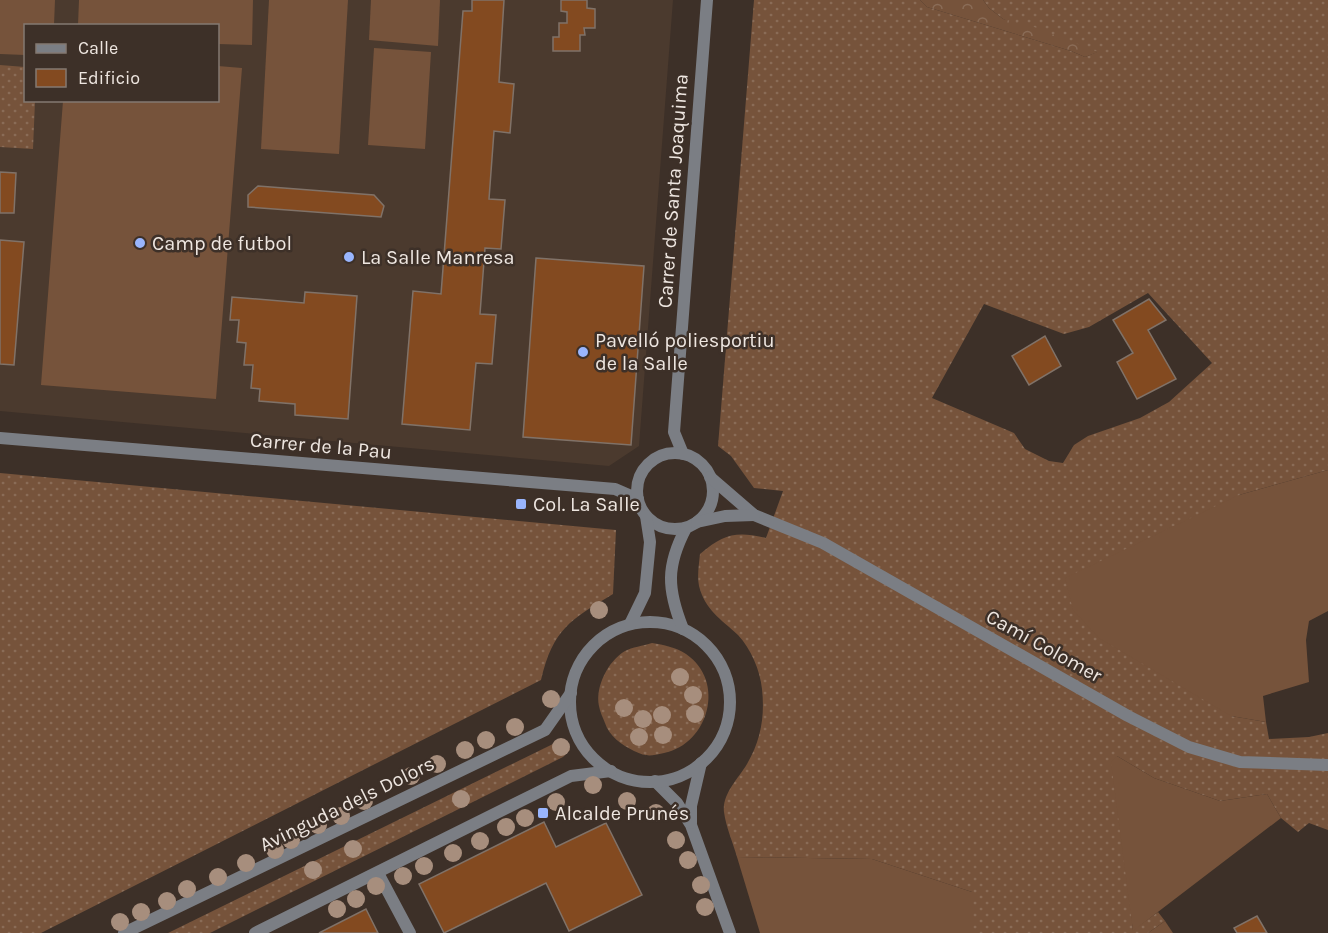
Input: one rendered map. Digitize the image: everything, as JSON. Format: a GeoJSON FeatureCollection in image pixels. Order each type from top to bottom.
{"type":"FeatureCollection","features":[{"type":"Feature","properties":{"kind":"street","name":"Carrer de Santa Joaquima"},"geometry":{"type":"LineString","coordinates":[[683,454],[674,432],[707,0]]}},
{"type":"Feature","properties":{"kind":"street","name":"Carrer de la Pau"},"geometry":{"type":"LineString","coordinates":[[0,438],[615,489],[638,499]]}},
{"type":"Feature","properties":{"kind":"street"},"geometry":{"type":"LineString","coordinates":[[630,624],[645,593],[650,542],[646,516],[638,499],[638,482],[646,466],[655,459],[666,454],[683,454],[699,462],[710,477],[712,488],[710,505],[705,514],[691,525],[676,546],[670,576],[672,603],[683,629]]}},
{"type":"Feature","properties":{"kind":"street","name":"Camí Colomer"},"geometry":{"type":"LineString","coordinates":[[710,477],[754,515],[823,543],[1128,716],[1189,747],[1240,762],[1328,765]]}},
{"type":"Feature","properties":{"kind":"street","name":"Camí Colomer"},"geometry":{"type":"LineString","coordinates":[[691,525],[725,516],[754,515]]}},
{"type":"Feature","properties":{"kind":"street"},"geometry":{"type":"LineString","coordinates":[[646,516],[656,524],[667,528],[691,525]]}},
{"type":"Feature","properties":{"kind":"street"},"geometry":{"type":"LineString","coordinates":[[656,622],[683,629],[698,638],[711,650],[725,674],[730,709],[726,726],[714,750],[701,763],[684,774],[655,781],[628,778],[611,771],[588,751],[577,733],[571,713],[571,693],[579,665],[590,649],[604,636],[630,624],[656,622]]}},
{"type":"Feature","properties":{"kind":"street","name":"Avinguda dels Dolors"},"geometry":{"type":"LineString","coordinates":[[124,933],[545,730],[571,693]]}},
{"type":"Feature","properties":{"kind":"street"},"geometry":{"type":"LineString","coordinates":[[691,825],[691,806],[701,763]]}},
{"type":"Feature","properties":{"kind":"street"},"geometry":{"type":"LineString","coordinates":[[255,933],[571,776],[611,771]]}},
{"type":"Feature","properties":{"kind":"street"},"geometry":{"type":"LineString","coordinates":[[655,781],[677,803],[691,825],[730,933]]}},
{"type":"Feature","properties":{"kind":"street"},"geometry":{"type":"LineString","coordinates":[[378,873],[410,933]]}},
{"type":"Feature","properties":{"kind":"shaded area","name":"La Salle Manresa"},"geometry":{"type":"Polygon","coordinates":[[[0,0],[673,0],[639,446],[609,466],[0,411],[0,0]]]}},
{"type":"Feature","properties":{"kind":"green space"},"geometry":{"type":"Polygon","coordinates":[[[0,0],[55,0],[54,24],[24,24],[24,55],[0,54],[0,0]]]}},
{"type":"Feature","properties":{"kind":"green space"},"geometry":{"type":"Polygon","coordinates":[[[79,0],[253,0],[252,45],[219,44],[219,24],[78,24],[79,0]]]}},
{"type":"Feature","properties":{"kind":"green space"},"geometry":{"type":"Polygon","coordinates":[[[269,0],[348,0],[339,154],[261,149],[269,0]]]}},
{"type":"Feature","properties":{"kind":"green space"},"geometry":{"type":"Polygon","coordinates":[[[371,0],[440,0],[438,46],[369,40],[371,0]]]}},
{"type":"Feature","properties":{"kind":"green space"},"geometry":{"type":"Polygon","coordinates":[[[754,0],[920,0],[927,7],[1085,57],[1097,52],[1003,19],[983,0],[1328,0],[1328,470],[1239,495],[1231,716],[1266,722],[1269,739],[1309,737],[1328,733],[1328,830],[1309,823],[1298,832],[1281,818],[1267,794],[1220,801],[1154,778],[1117,756],[1133,930],[1158,912],[1165,921],[1148,933],[972,933],[972,892],[872,859],[737,857],[726,823],[724,805],[731,787],[752,755],[759,737],[763,709],[762,689],[751,653],[738,635],[705,602],[698,578],[700,554],[716,542],[731,536],[746,535],[766,538],[783,491],[754,488],[731,456],[718,446],[754,0]],[[1148,293],[1089,327],[1064,334],[984,304],[932,398],[1014,433],[1025,449],[1049,461],[1063,463],[1074,445],[1088,436],[1140,418],[1169,402],[1212,363],[1148,293]]]}},
{"type":"Feature","properties":{"kind":"green space"},"geometry":{"type":"Polygon","coordinates":[[[920,0],[983,0],[1003,19],[1029,25],[1098,52],[1085,57],[927,7],[920,0]]]}},
{"type":"Feature","properties":{"kind":"green space"},"geometry":{"type":"Polygon","coordinates":[[[374,48],[431,52],[425,149],[368,145],[374,48]]]}},
{"type":"Feature","properties":{"kind":"green space"},"geometry":{"type":"Polygon","coordinates":[[[0,65],[24,67],[24,102],[35,102],[33,149],[0,147],[0,65]]]}},
{"type":"Feature","properties":{"kind":"green space","name":"Camp de futbol"},"geometry":{"type":"Polygon","coordinates":[[[219,66],[242,68],[216,399],[41,385],[63,102],[219,102],[219,66]]]}},
{"type":"Feature","properties":{"kind":"green space"},"geometry":{"type":"Polygon","coordinates":[[[1328,470],[1328,611],[1309,621],[1306,640],[1309,682],[1263,696],[1266,722],[1231,716],[1099,638],[1073,610],[1065,578],[1239,495],[1328,470]]]}},
{"type":"Feature","properties":{"kind":"green space"},"geometry":{"type":"Polygon","coordinates":[[[0,473],[616,530],[613,594],[585,611],[565,628],[551,649],[541,680],[41,933],[0,933],[0,473]]]}},
{"type":"Feature","properties":{"kind":"green space"},"geometry":{"type":"Polygon","coordinates":[[[652,643],[674,648],[686,654],[698,666],[706,680],[708,695],[707,710],[692,738],[680,747],[664,753],[649,755],[629,749],[613,736],[607,728],[598,699],[604,675],[613,661],[628,650],[652,643]]]}},
{"type":"Feature","properties":{"kind":"green space"},"geometry":{"type":"Polygon","coordinates":[[[555,743],[567,744],[570,750],[563,757],[210,933],[168,933],[555,743]]]}},
{"type":"Feature","properties":{"kind":"green space"},"geometry":{"type":"Polygon","coordinates":[[[1117,756],[1154,778],[1220,801],[1267,794],[1281,818],[1133,931],[1111,762],[1117,756]]]}},
{"type":"Feature","properties":{"kind":"green space"},"geometry":{"type":"Polygon","coordinates":[[[737,857],[872,859],[972,892],[972,933],[760,933],[737,857]]]}},
{"type":"Feature","properties":{"kind":"green space"},"geometry":{"type":"Polygon","coordinates":[[[1165,921],[1173,933],[1148,933],[1165,921]]]}},
{"type":"Feature","properties":{"kind":"building"},"geometry":{"type":"Polygon","coordinates":[[[472,0],[504,0],[499,82],[514,84],[510,133],[494,131],[489,199],[505,200],[501,249],[485,248],[480,314],[496,315],[492,364],[476,363],[470,430],[402,424],[413,291],[441,294],[463,11],[472,11],[472,0]]]}},
{"type":"Feature","properties":{"kind":"building"},"geometry":{"type":"Polygon","coordinates":[[[561,0],[587,0],[587,8],[595,9],[595,28],[584,28],[585,35],[580,35],[580,51],[553,51],[553,37],[559,37],[559,23],[567,23],[567,12],[561,11],[561,0]]]}},
{"type":"Feature","properties":{"kind":"building"},"geometry":{"type":"Polygon","coordinates":[[[0,172],[16,173],[14,213],[0,213],[0,172]]]}},
{"type":"Feature","properties":{"kind":"building"},"geometry":{"type":"Polygon","coordinates":[[[258,186],[374,195],[384,206],[381,217],[248,207],[248,195],[258,186]]]}},
{"type":"Feature","properties":{"kind":"building"},"geometry":{"type":"Polygon","coordinates":[[[0,240],[24,242],[14,365],[0,364],[0,240]]]}},
{"type":"Feature","properties":{"kind":"building","name":"Pavelló poliesportiu de la Salle"},"geometry":{"type":"Polygon","coordinates":[[[536,258],[644,266],[631,445],[523,437],[536,258]]]}},
{"type":"Feature","properties":{"kind":"building"},"geometry":{"type":"Polygon","coordinates":[[[305,292],[357,296],[348,419],[295,415],[295,404],[259,401],[260,389],[251,388],[253,365],[244,365],[246,343],[237,342],[239,320],[230,320],[232,297],[304,303],[305,292]]]}},
{"type":"Feature","properties":{"kind":"building"},"geometry":{"type":"Polygon","coordinates":[[[1149,299],[1166,320],[1148,330],[1176,379],[1137,399],[1117,362],[1133,353],[1113,320],[1149,299]]]}},
{"type":"Feature","properties":{"kind":"building"},"geometry":{"type":"Polygon","coordinates":[[[1045,336],[1061,366],[1029,385],[1012,356],[1045,336]]]}},
{"type":"Feature","properties":{"kind":"building"},"geometry":{"type":"Polygon","coordinates":[[[544,822],[556,847],[606,823],[642,895],[569,931],[546,883],[444,933],[419,884],[544,822]]]}},
{"type":"Feature","properties":{"kind":"building"},"geometry":{"type":"Polygon","coordinates":[[[366,909],[378,933],[319,933],[366,909]]]}},
{"type":"Feature","properties":{"kind":"building"},"geometry":{"type":"Polygon","coordinates":[[[1257,916],[1267,933],[1237,933],[1234,928],[1257,916]]]}},
{"type":"Feature","properties":{"kind":"place","name":"Camp de futbol"},"geometry":{"type":"Point","coordinates":[140,243]}},
{"type":"Feature","properties":{"kind":"place","name":"La Salle Manresa"},"geometry":{"type":"Point","coordinates":[349,257]}},
{"type":"Feature","properties":{"kind":"place","name":"Pavelló poliesportiu de la Salle"},"geometry":{"type":"Point","coordinates":[583,352]}},
{"type":"Feature","properties":{"kind":"place","name":"Col. La Salle"},"geometry":{"type":"Point","coordinates":[521,504]}},
{"type":"Feature","properties":{"kind":"place","name":"Alcalde Prunés"},"geometry":{"type":"Point","coordinates":[543,813]}}]}
